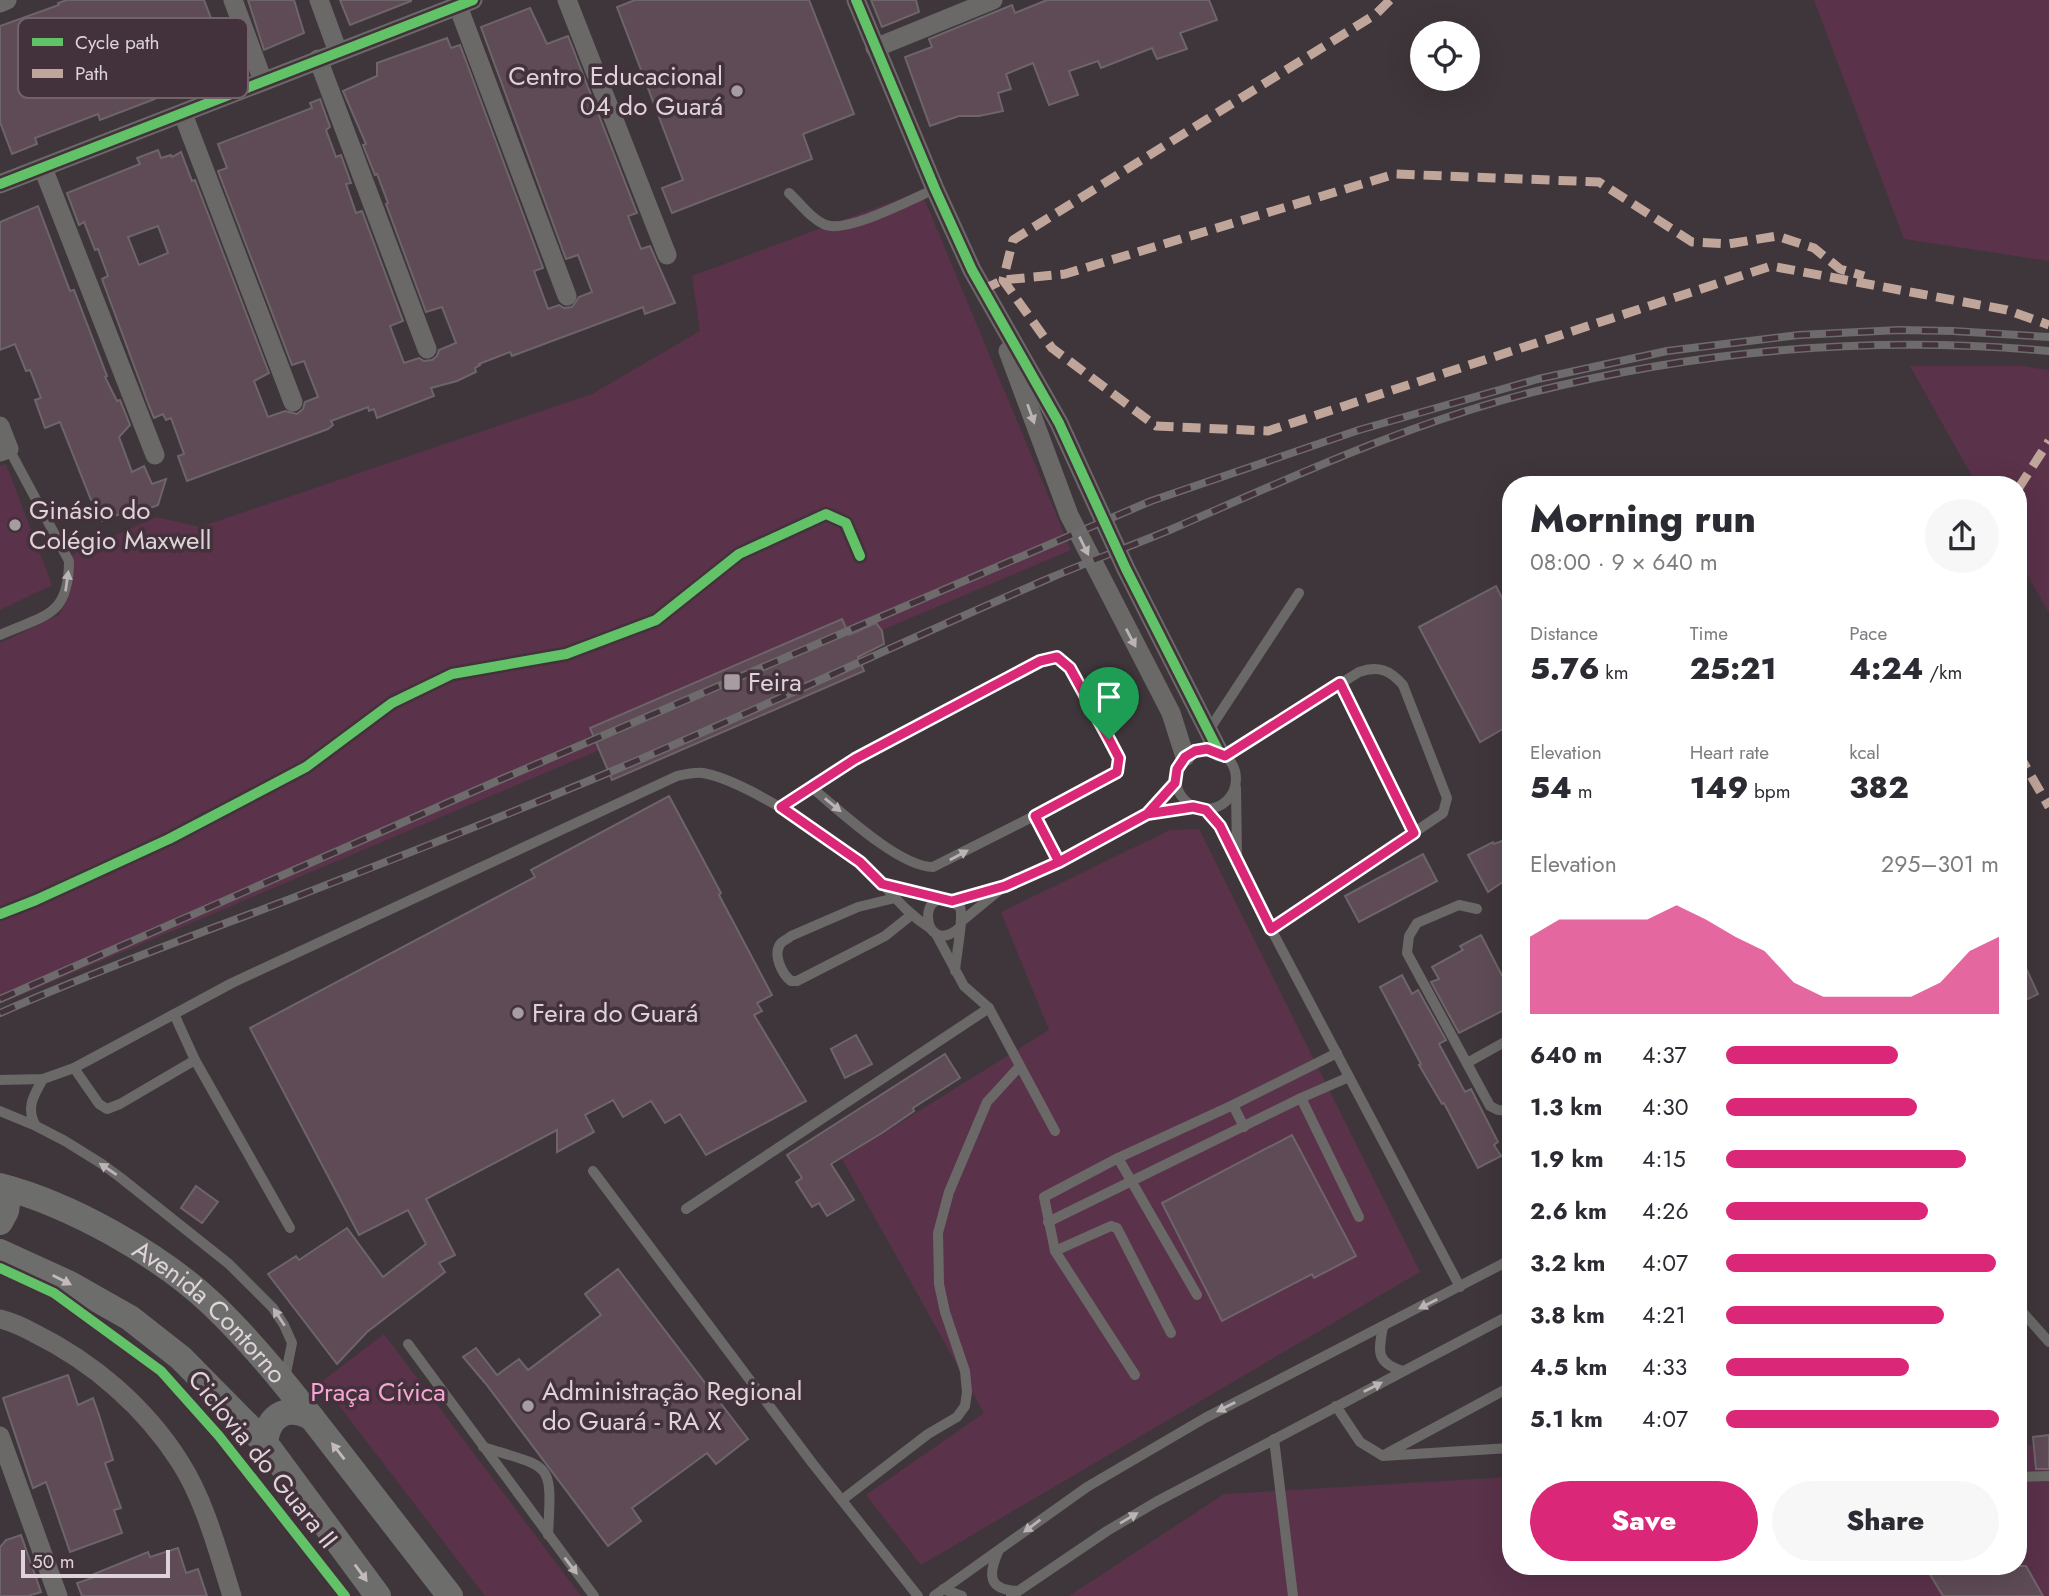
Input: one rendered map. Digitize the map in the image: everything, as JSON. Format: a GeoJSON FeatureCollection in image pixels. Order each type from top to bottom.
{"type":"FeatureCollection","features":[{"type":"Feature","properties":{"kind":"main road","name":"Avenida Contorno"},"geometry":{"type":"LineString","coordinates":[[5,1187],[71,1212],[110,1232],[169,1269],[211,1303],[285,1381],[450,1596]]}},
{"type":"Feature","properties":{"kind":"main road"},"geometry":{"type":"LineString","coordinates":[[0,1222],[6,1211],[5,1187]]}},
{"type":"Feature","properties":{"kind":"main road","name":"Avenida Contorno"},"geometry":{"type":"LineString","coordinates":[[0,1252],[70,1284],[130,1318],[181,1358],[265,1443],[378,1596]]}},
{"type":"Feature","properties":{"kind":"main road"},"geometry":{"type":"LineString","coordinates":[[265,1443],[271,1422],[280,1415],[290,1411],[302,1412],[312,1418]]}},
{"type":"Feature","properties":{"kind":"street"},"geometry":{"type":"LineString","coordinates":[[0,3],[7,0]]}},
{"type":"Feature","properties":{"kind":"street"},"geometry":{"type":"LineString","coordinates":[[233,0],[240,18]]}},
{"type":"Feature","properties":{"kind":"street"},"geometry":{"type":"LineString","coordinates":[[319,0],[338,52]]}},
{"type":"Feature","properties":{"kind":"street"},"geometry":{"type":"LineString","coordinates":[[567,0],[667,255]]}},
{"type":"Feature","properties":{"kind":"street"},"geometry":{"type":"LineString","coordinates":[[856,0],[972,270],[1059,423],[1126,569],[1222,754]]}},
{"type":"Feature","properties":{"kind":"street"},"geometry":{"type":"LineString","coordinates":[[876,48],[993,0]]}},
{"type":"Feature","properties":{"kind":"street"},"geometry":{"type":"LineString","coordinates":[[248,87],[468,2],[566,296]]}},
{"type":"Feature","properties":{"kind":"street"},"geometry":{"type":"LineString","coordinates":[[248,40],[263,81]]}},
{"type":"Feature","properties":{"kind":"street"},"geometry":{"type":"LineString","coordinates":[[318,59],[427,349]]}},
{"type":"Feature","properties":{"kind":"street"},"geometry":{"type":"LineString","coordinates":[[2,176],[43,168],[222,98]]}},
{"type":"Feature","properties":{"kind":"street"},"geometry":{"type":"LineString","coordinates":[[183,114],[293,401]]}},
{"type":"Feature","properties":{"kind":"street"},"geometry":{"type":"LineString","coordinates":[[43,168],[155,455]]}},
{"type":"Feature","properties":{"kind":"street"},"geometry":{"type":"LineString","coordinates":[[990,304],[1069,515],[1171,713],[1185,757]]}},
{"type":"Feature","properties":{"kind":"street"},"geometry":{"type":"LineString","coordinates":[[0,426],[4,450]]}},
{"type":"Feature","properties":{"kind":"street"},"geometry":{"type":"LineString","coordinates":[[0,1319],[50,1341],[84,1361],[119,1390],[154,1427],[180,1462],[195,1490],[232,1596]]}},
{"type":"Feature","properties":{"kind":"street"},"geometry":{"type":"LineString","coordinates":[[0,1436],[58,1596]]}},
{"type":"Feature","properties":{"kind":"lane"},"geometry":{"type":"LineString","coordinates":[[789,193],[818,221],[837,227],[857,223],[935,189]]}},
{"type":"Feature","properties":{"kind":"lane"},"geometry":{"type":"LineString","coordinates":[[0,635],[54,611],[61,603],[69,579],[69,561],[4,450]]}},
{"type":"Feature","properties":{"kind":"lane"},"geometry":{"type":"LineString","coordinates":[[1208,731],[1299,593]]}},
{"type":"Feature","properties":{"kind":"lane"},"geometry":{"type":"LineString","coordinates":[[781,807],[855,759],[1040,661],[1057,657],[1070,668],[1119,758],[1117,772],[1111,777],[941,864],[927,867],[896,855],[811,788]]}},
{"type":"Feature","properties":{"kind":"lane"},"geometry":{"type":"LineString","coordinates":[[1222,754],[1359,671],[1370,668],[1392,673],[1403,685],[1447,798],[1443,813],[1271,929]]}},
{"type":"Feature","properties":{"kind":"lane"},"geometry":{"type":"LineString","coordinates":[[1340,683],[1414,833]]}},
{"type":"Feature","properties":{"kind":"lane"},"geometry":{"type":"LineString","coordinates":[[1193,807],[1180,796],[1175,783],[1177,769],[1185,757],[1195,751],[1207,749],[1222,754],[1235,770],[1237,860]]}},
{"type":"Feature","properties":{"kind":"lane"},"geometry":{"type":"LineString","coordinates":[[0,1080],[43,1079],[74,1068],[224,988],[690,772],[713,775],[781,807],[860,862],[910,916],[945,936],[953,934],[1005,886]]}},
{"type":"Feature","properties":{"kind":"lane"},"geometry":{"type":"LineString","coordinates":[[1055,1130],[989,1008],[964,986],[955,972],[927,920],[928,909],[934,902],[1005,886],[1059,862],[1147,814],[1175,783]]}},
{"type":"Feature","properties":{"kind":"lane"},"geometry":{"type":"LineString","coordinates":[[1147,814],[1193,807],[1206,810],[1219,807],[1229,799],[1236,788]]}},
{"type":"Feature","properties":{"kind":"lane"},"geometry":{"type":"LineString","coordinates":[[1206,810],[1220,826],[1271,929],[1460,1287]]}},
{"type":"Feature","properties":{"kind":"lane"},"geometry":{"type":"LineString","coordinates":[[1035,816],[1059,862]]}},
{"type":"Feature","properties":{"kind":"lane"},"geometry":{"type":"LineString","coordinates":[[882,884],[948,900],[961,907],[955,972]]}},
{"type":"Feature","properties":{"kind":"lane"},"geometry":{"type":"LineString","coordinates":[[895,898],[858,907],[791,936],[781,943],[778,960],[786,977],[797,981],[885,936],[910,916]]}},
{"type":"Feature","properties":{"kind":"lane"},"geometry":{"type":"LineString","coordinates":[[1477,909],[1460,905],[1417,923],[1409,936],[1407,953],[1490,1106],[1502,1110]]}},
{"type":"Feature","properties":{"kind":"lane"},"geometry":{"type":"LineString","coordinates":[[686,1209],[989,1008]]}},
{"type":"Feature","properties":{"kind":"lane"},"geometry":{"type":"LineString","coordinates":[[174,1014],[195,1060],[290,1227]]}},
{"type":"Feature","properties":{"kind":"lane"},"geometry":{"type":"LineString","coordinates":[[1467,1063],[1502,1043]]}},
{"type":"Feature","properties":{"kind":"lane"},"geometry":{"type":"LineString","coordinates":[[1135,1375],[1055,1251],[1044,1197],[1118,1158],[1337,1053]]}},
{"type":"Feature","properties":{"kind":"lane"},"geometry":{"type":"LineString","coordinates":[[74,1068],[99,1104],[107,1109],[195,1060]]}},
{"type":"Feature","properties":{"kind":"lane"},"geometry":{"type":"LineString","coordinates":[[842,1500],[928,1434],[957,1417],[965,1406],[965,1371],[945,1312],[939,1284],[938,1233],[949,1192],[987,1102],[1019,1067]]}},
{"type":"Feature","properties":{"kind":"lane"},"geometry":{"type":"LineString","coordinates":[[1048,1222],[1349,1077]]}},
{"type":"Feature","properties":{"kind":"lane"},"geometry":{"type":"LineString","coordinates":[[36,1126],[30,1116],[30,1106],[43,1079]]}},
{"type":"Feature","properties":{"kind":"lane"},"geometry":{"type":"LineString","coordinates":[[1301,1098],[1359,1217]]}},
{"type":"Feature","properties":{"kind":"lane"},"geometry":{"type":"LineString","coordinates":[[1233,1105],[1244,1127]]}},
{"type":"Feature","properties":{"kind":"lane"},"geometry":{"type":"LineString","coordinates":[[0,1111],[65,1141],[121,1178],[229,1264],[273,1308],[292,1343],[285,1381]]}},
{"type":"Feature","properties":{"kind":"lane"},"geometry":{"type":"LineString","coordinates":[[1118,1158],[1197,1295]]}},
{"type":"Feature","properties":{"kind":"lane"},"geometry":{"type":"LineString","coordinates":[[593,1171],[918,1596]]}},
{"type":"Feature","properties":{"kind":"lane"},"geometry":{"type":"LineString","coordinates":[[1055,1251],[1111,1226],[1117,1228],[1171,1333]]}},
{"type":"Feature","properties":{"kind":"lane"},"geometry":{"type":"LineString","coordinates":[[934,1596],[1087,1487],[1205,1418],[1502,1264]]}},
{"type":"Feature","properties":{"kind":"lane"},"geometry":{"type":"LineString","coordinates":[[2027,1317],[2049,1342]]}},
{"type":"Feature","properties":{"kind":"lane"},"geometry":{"type":"LineString","coordinates":[[998,1552],[992,1566],[993,1581],[999,1588],[1015,1593],[1136,1513],[1502,1319]]}},
{"type":"Feature","properties":{"kind":"lane"},"geometry":{"type":"LineString","coordinates":[[1383,1327],[1380,1352],[1383,1362],[1403,1371]]}},
{"type":"Feature","properties":{"kind":"lane"},"geometry":{"type":"LineString","coordinates":[[408,1344],[594,1596]]}},
{"type":"Feature","properties":{"kind":"lane"},"geometry":{"type":"LineString","coordinates":[[1383,1456],[1502,1391]]}},
{"type":"Feature","properties":{"kind":"lane"},"geometry":{"type":"LineString","coordinates":[[1336,1406],[1360,1442],[1383,1456],[1502,1449]]}},
{"type":"Feature","properties":{"kind":"lane"},"geometry":{"type":"LineString","coordinates":[[1274,1439],[1293,1596]]}},
{"type":"Feature","properties":{"kind":"lane"},"geometry":{"type":"LineString","coordinates":[[482,1447],[533,1462],[544,1470],[550,1485],[548,1535]]}},
{"type":"Feature","properties":{"kind":"lane"},"geometry":{"type":"LineString","coordinates":[[2027,1477],[2049,1476]]}},
{"type":"Feature","properties":{"kind":"lane"},"geometry":{"type":"LineString","coordinates":[[943,1589],[962,1596]]}},
{"type":"Feature","properties":{"kind":"green space"},"geometry":{"type":"Polygon","coordinates":[[[1814,0],[2049,0],[2049,261],[1904,239],[1814,0]]]}},
{"type":"Feature","properties":{"kind":"green space"},"geometry":{"type":"Polygon","coordinates":[[[921,191],[1071,550],[0,1004],[0,643],[59,615],[72,589],[69,556],[156,517],[200,527],[592,394],[700,331],[692,276],[921,191]]]}},
{"type":"Feature","properties":{"kind":"green space"},"geometry":{"type":"Polygon","coordinates":[[[1910,366],[2022,366],[2049,370],[2049,613],[2027,574],[2027,476],[1972,476],[1910,366]]]}},
{"type":"Feature","properties":{"kind":"green space","name":"Ginásio do Colégio Maxwell"},"geometry":{"type":"Polygon","coordinates":[[[6,464],[52,585],[0,610],[0,466],[6,464]]]}},
{"type":"Feature","properties":{"kind":"green space"},"geometry":{"type":"Polygon","coordinates":[[[1199,829],[1420,1272],[921,1565],[866,1495],[984,1413],[842,1159],[1049,1030],[1001,912],[1170,830],[1199,829]]]}},
{"type":"Feature","properties":{"kind":"green space","name":"Praça Cívica"},"geometry":{"type":"Polygon","coordinates":[[[384,1334],[581,1596],[485,1596],[321,1382],[384,1334]]]}},
{"type":"Feature","properties":{"kind":"green space"},"geometry":{"type":"Polygon","coordinates":[[[2049,1444],[2049,1596],[1069,1596],[1224,1494],[1502,1477],[1502,1575],[2027,1575],[2027,1445],[2049,1444]]]}},
{"type":"Feature","properties":{"kind":"building"},"geometry":{"type":"Polygon","coordinates":[[[67,0],[204,0],[211,18],[22,18],[59,5],[58,3],[67,0]]]}},
{"type":"Feature","properties":{"kind":"building"},"geometry":{"type":"Polygon","coordinates":[[[248,0],[294,0],[304,33],[264,50],[248,0]]]}},
{"type":"Feature","properties":{"kind":"building"},"geometry":{"type":"Polygon","coordinates":[[[340,0],[411,0],[411,1],[350,25],[340,0]]]}},
{"type":"Feature","properties":{"kind":"building","name":"Centro Educacional 04 do Guará"},"geometry":{"type":"Polygon","coordinates":[[[635,0],[809,0],[854,114],[803,134],[812,159],[672,213],[662,188],[683,180],[617,7],[635,0]]]}},
{"type":"Feature","properties":{"kind":"building"},"geometry":{"type":"Polygon","coordinates":[[[871,0],[916,0],[919,12],[882,27],[871,0]]]}},
{"type":"Feature","properties":{"kind":"building"},"geometry":{"type":"Polygon","coordinates":[[[1047,0],[1209,0],[1217,20],[1180,33],[1187,49],[1157,59],[1152,48],[1101,68],[1098,61],[1069,71],[1078,95],[1049,105],[1033,63],[1006,74],[1011,89],[998,93],[1003,111],[979,116],[959,116],[930,126],[905,57],[932,47],[929,39],[1012,5],[1015,13],[1047,0]]]}},
{"type":"Feature","properties":{"kind":"building"},"geometry":{"type":"Polygon","coordinates":[[[530,8],[547,44],[568,36],[637,213],[628,216],[641,249],[650,246],[675,303],[645,314],[643,307],[512,356],[510,352],[479,364],[475,368],[476,372],[457,381],[431,388],[434,396],[377,418],[374,409],[369,411],[368,407],[331,421],[333,425],[328,429],[187,481],[178,456],[184,454],[171,418],[166,420],[163,414],[154,418],[102,279],[108,276],[98,249],[95,250],[84,222],[79,225],[67,193],[140,164],[137,158],[158,150],[161,158],[172,157],[181,152],[192,181],[195,180],[269,373],[254,381],[268,417],[285,411],[297,414],[303,409],[305,402],[318,397],[304,361],[292,365],[218,171],[227,168],[218,144],[312,108],[310,103],[320,99],[330,127],[326,130],[336,157],[341,155],[351,183],[346,184],[356,213],[362,211],[403,321],[390,326],[404,363],[419,358],[424,361],[432,360],[439,350],[456,343],[442,307],[426,312],[386,204],[388,203],[363,145],[366,144],[343,91],[377,76],[377,63],[447,38],[451,48],[460,45],[543,268],[534,271],[548,309],[559,305],[564,308],[572,307],[579,297],[592,292],[578,255],[566,259],[481,27],[530,8]],[[158,226],[128,237],[139,265],[168,253],[158,226]]]}},
{"type":"Feature","properties":{"kind":"building"},"geometry":{"type":"Polygon","coordinates":[[[18,20],[18,98],[155,99],[100,120],[98,114],[35,138],[37,144],[12,154],[0,122],[0,26],[18,20]]]}},
{"type":"Feature","properties":{"kind":"building"},"geometry":{"type":"Polygon","coordinates":[[[38,206],[70,291],[74,290],[107,376],[105,377],[117,401],[120,400],[130,425],[119,437],[132,472],[144,466],[152,484],[166,479],[158,505],[145,510],[143,505],[102,521],[60,422],[45,428],[35,400],[41,398],[30,370],[26,371],[15,344],[0,350],[0,222],[38,206]]]}},
{"type":"Feature","properties":{"kind":"building"},"geometry":{"type":"Polygon","coordinates":[[[1496,586],[1502,598],[1502,730],[1480,742],[1419,627],[1496,586]]]}},
{"type":"Feature","properties":{"kind":"building"},"geometry":{"type":"Polygon","coordinates":[[[842,619],[849,635],[876,623],[882,631],[884,644],[858,657],[864,671],[612,780],[590,728],[842,619]]]}},
{"type":"Feature","properties":{"kind":"building","name":"Feira do Guará"},"geometry":{"type":"Polygon","coordinates":[[[669,796],[772,995],[757,1003],[762,1011],[754,1015],[806,1101],[706,1155],[680,1114],[665,1123],[651,1101],[623,1117],[613,1100],[585,1115],[594,1132],[557,1152],[557,1130],[426,1199],[455,1255],[439,1263],[445,1272],[367,1332],[337,1364],[268,1274],[296,1256],[299,1260],[347,1228],[383,1277],[426,1244],[408,1210],[359,1235],[250,1028],[535,877],[531,870],[669,796]]]}},
{"type":"Feature","properties":{"kind":"building"},"geometry":{"type":"Polygon","coordinates":[[[1502,841],[1502,882],[1488,892],[1468,855],[1493,842],[1502,841]]]}},
{"type":"Feature","properties":{"kind":"building"},"geometry":{"type":"Polygon","coordinates":[[[1423,854],[1437,881],[1359,922],[1345,896],[1423,854]]]}},
{"type":"Feature","properties":{"kind":"building"},"geometry":{"type":"Polygon","coordinates":[[[1481,935],[1502,976],[1502,1011],[1459,1033],[1431,982],[1439,979],[1432,967],[1463,950],[1460,946],[1481,935]]]}},
{"type":"Feature","properties":{"kind":"building"},"geometry":{"type":"Polygon","coordinates":[[[2027,970],[2038,994],[2027,1000],[2027,970]]]}},
{"type":"Feature","properties":{"kind":"building"},"geometry":{"type":"Polygon","coordinates":[[[1402,975],[1412,994],[1418,990],[1446,1040],[1439,1044],[1465,1092],[1471,1089],[1498,1142],[1494,1145],[1501,1156],[1478,1168],[1444,1103],[1442,1104],[1419,1065],[1421,1064],[1380,987],[1402,975]]]}},
{"type":"Feature","properties":{"kind":"building"},"geometry":{"type":"Polygon","coordinates":[[[856,1035],[872,1064],[845,1078],[831,1049],[856,1035]]]}},
{"type":"Feature","properties":{"kind":"building"},"geometry":{"type":"Polygon","coordinates":[[[945,1054],[960,1078],[913,1108],[914,1111],[882,1133],[831,1164],[854,1200],[827,1216],[819,1203],[812,1207],[796,1182],[802,1178],[787,1155],[945,1054]]]}},
{"type":"Feature","properties":{"kind":"building"},"geometry":{"type":"Polygon","coordinates":[[[1292,1135],[1356,1256],[1314,1278],[1312,1274],[1222,1321],[1162,1203],[1292,1135]]]}},
{"type":"Feature","properties":{"kind":"building"},"geometry":{"type":"Polygon","coordinates":[[[196,1186],[218,1202],[202,1223],[181,1208],[196,1186]]]}},
{"type":"Feature","properties":{"kind":"building","name":"Administração Regional do Guará - RA X"},"geometry":{"type":"Polygon","coordinates":[[[618,1269],[748,1439],[716,1464],[707,1453],[632,1508],[641,1521],[608,1546],[463,1357],[476,1348],[497,1375],[519,1359],[528,1370],[601,1315],[585,1294],[618,1269]]]}},
{"type":"Feature","properties":{"kind":"building"},"geometry":{"type":"Polygon","coordinates":[[[68,1375],[78,1405],[93,1398],[99,1415],[113,1460],[105,1463],[121,1508],[114,1510],[122,1533],[70,1552],[46,1482],[33,1488],[3,1398],[68,1375]]]}},
{"type":"Feature","properties":{"kind":"building"},"geometry":{"type":"Polygon","coordinates":[[[2049,1435],[2049,1469],[2036,1469],[2033,1437],[2049,1435]]]}},
{"type":"Feature","properties":{"kind":"building"},"geometry":{"type":"Polygon","coordinates":[[[21,1535],[41,1592],[28,1596],[0,1596],[0,1547],[6,1540],[21,1535]]]}},
{"type":"Feature","properties":{"kind":"building"},"geometry":{"type":"Polygon","coordinates":[[[178,1548],[186,1573],[198,1569],[207,1596],[82,1596],[77,1583],[95,1577],[94,1574],[148,1552],[150,1557],[178,1548]]]}},
{"type":"Feature","properties":{"kind":"building"},"geometry":{"type":"Polygon","coordinates":[[[2027,1568],[2043,1596],[1943,1596],[1930,1575],[2027,1575],[2027,1568]]]}},
{"type":"Feature","properties":{"kind":"railway"},"geometry":{"type":"LineString","coordinates":[[0,999],[504,778],[1151,501],[1359,430],[1538,379],[1667,351],[1799,335],[1899,330],[2049,337]]}},
{"type":"Feature","properties":{"kind":"railway"},"geometry":{"type":"LineString","coordinates":[[0,1013],[106,969],[569,789],[1050,578],[1348,454],[1438,420],[1529,393],[1593,378],[1722,357],[1852,346],[1983,346],[2049,351]]}},
{"type":"Feature","properties":{"kind":"marked path"},"geometry":{"type":"LineString","coordinates":[[1390,0],[1376,14],[1013,240],[1003,280],[1052,348],[1156,426],[1268,431],[1771,266],[2007,310],[2049,325]]}},
{"type":"Feature","properties":{"kind":"marked path"},"geometry":{"type":"LineString","coordinates":[[982,290],[1003,280],[1065,274],[1395,174],[1599,182],[1692,242],[1728,244],[1777,236],[1814,248],[1840,269],[1864,276]]}},
{"type":"Feature","properties":{"kind":"marked path"},"geometry":{"type":"LineString","coordinates":[[2026,476],[2049,441]]}},
{"type":"Feature","properties":{"kind":"marked path"},"geometry":{"type":"LineString","coordinates":[[2027,769],[2049,807]]}},
{"type":"Feature","properties":{"kind":"cycle path"},"geometry":{"type":"LineString","coordinates":[[248,88],[473,0]]}},
{"type":"Feature","properties":{"kind":"cycle path"},"geometry":{"type":"LineString","coordinates":[[856,0],[972,270],[1059,423],[1126,569],[1219,752]]}},
{"type":"Feature","properties":{"kind":"cycle path"},"geometry":{"type":"LineString","coordinates":[[0,184],[221,98]]}},
{"type":"Feature","properties":{"kind":"cycle path"},"geometry":{"type":"LineString","coordinates":[[0,914],[169,839],[306,767],[392,703],[452,674],[566,654],[656,620],[739,554],[826,514],[846,523],[860,556]]}},
{"type":"Feature","properties":{"kind":"cycle path","name":"Ciclovia do Guara II"},"geometry":{"type":"LineString","coordinates":[[0,1268],[54,1293],[161,1371],[219,1436],[345,1596]]}},
{"type":"Feature","properties":{"kind":"place","name":"Centro Educacional 04 do Guará"},"geometry":{"type":"Point","coordinates":[737,91]}},
{"type":"Feature","properties":{"kind":"place","name":"Ginásio do Colégio Maxwell"},"geometry":{"type":"Point","coordinates":[15,525]}},
{"type":"Feature","properties":{"kind":"place","name":"Feira"},"geometry":{"type":"Point","coordinates":[732,682]}},
{"type":"Feature","properties":{"kind":"place","name":"Feira do Guará"},"geometry":{"type":"Point","coordinates":[518,1013]}},
{"type":"Feature","properties":{"kind":"place","name":"Administração Regional do Guará - RA X"},"geometry":{"type":"Point","coordinates":[528,1406]}},
{"type":"Feature","properties":{"kind":"route"},"geometry":{"type":"LineString","coordinates":[[1109,739],[1066,662],[1057,657],[1050,658],[855,759],[781,807],[860,862],[882,884],[952,901],[1005,886],[1059,862],[1147,814],[1193,807],[1206,810],[1220,826],[1271,929],[1414,833],[1340,683],[1225,756],[1207,749],[1195,751],[1185,757],[1177,769],[1175,783],[1147,814],[1059,862],[1035,816],[1117,772],[1119,758],[1109,739]]}}]}
